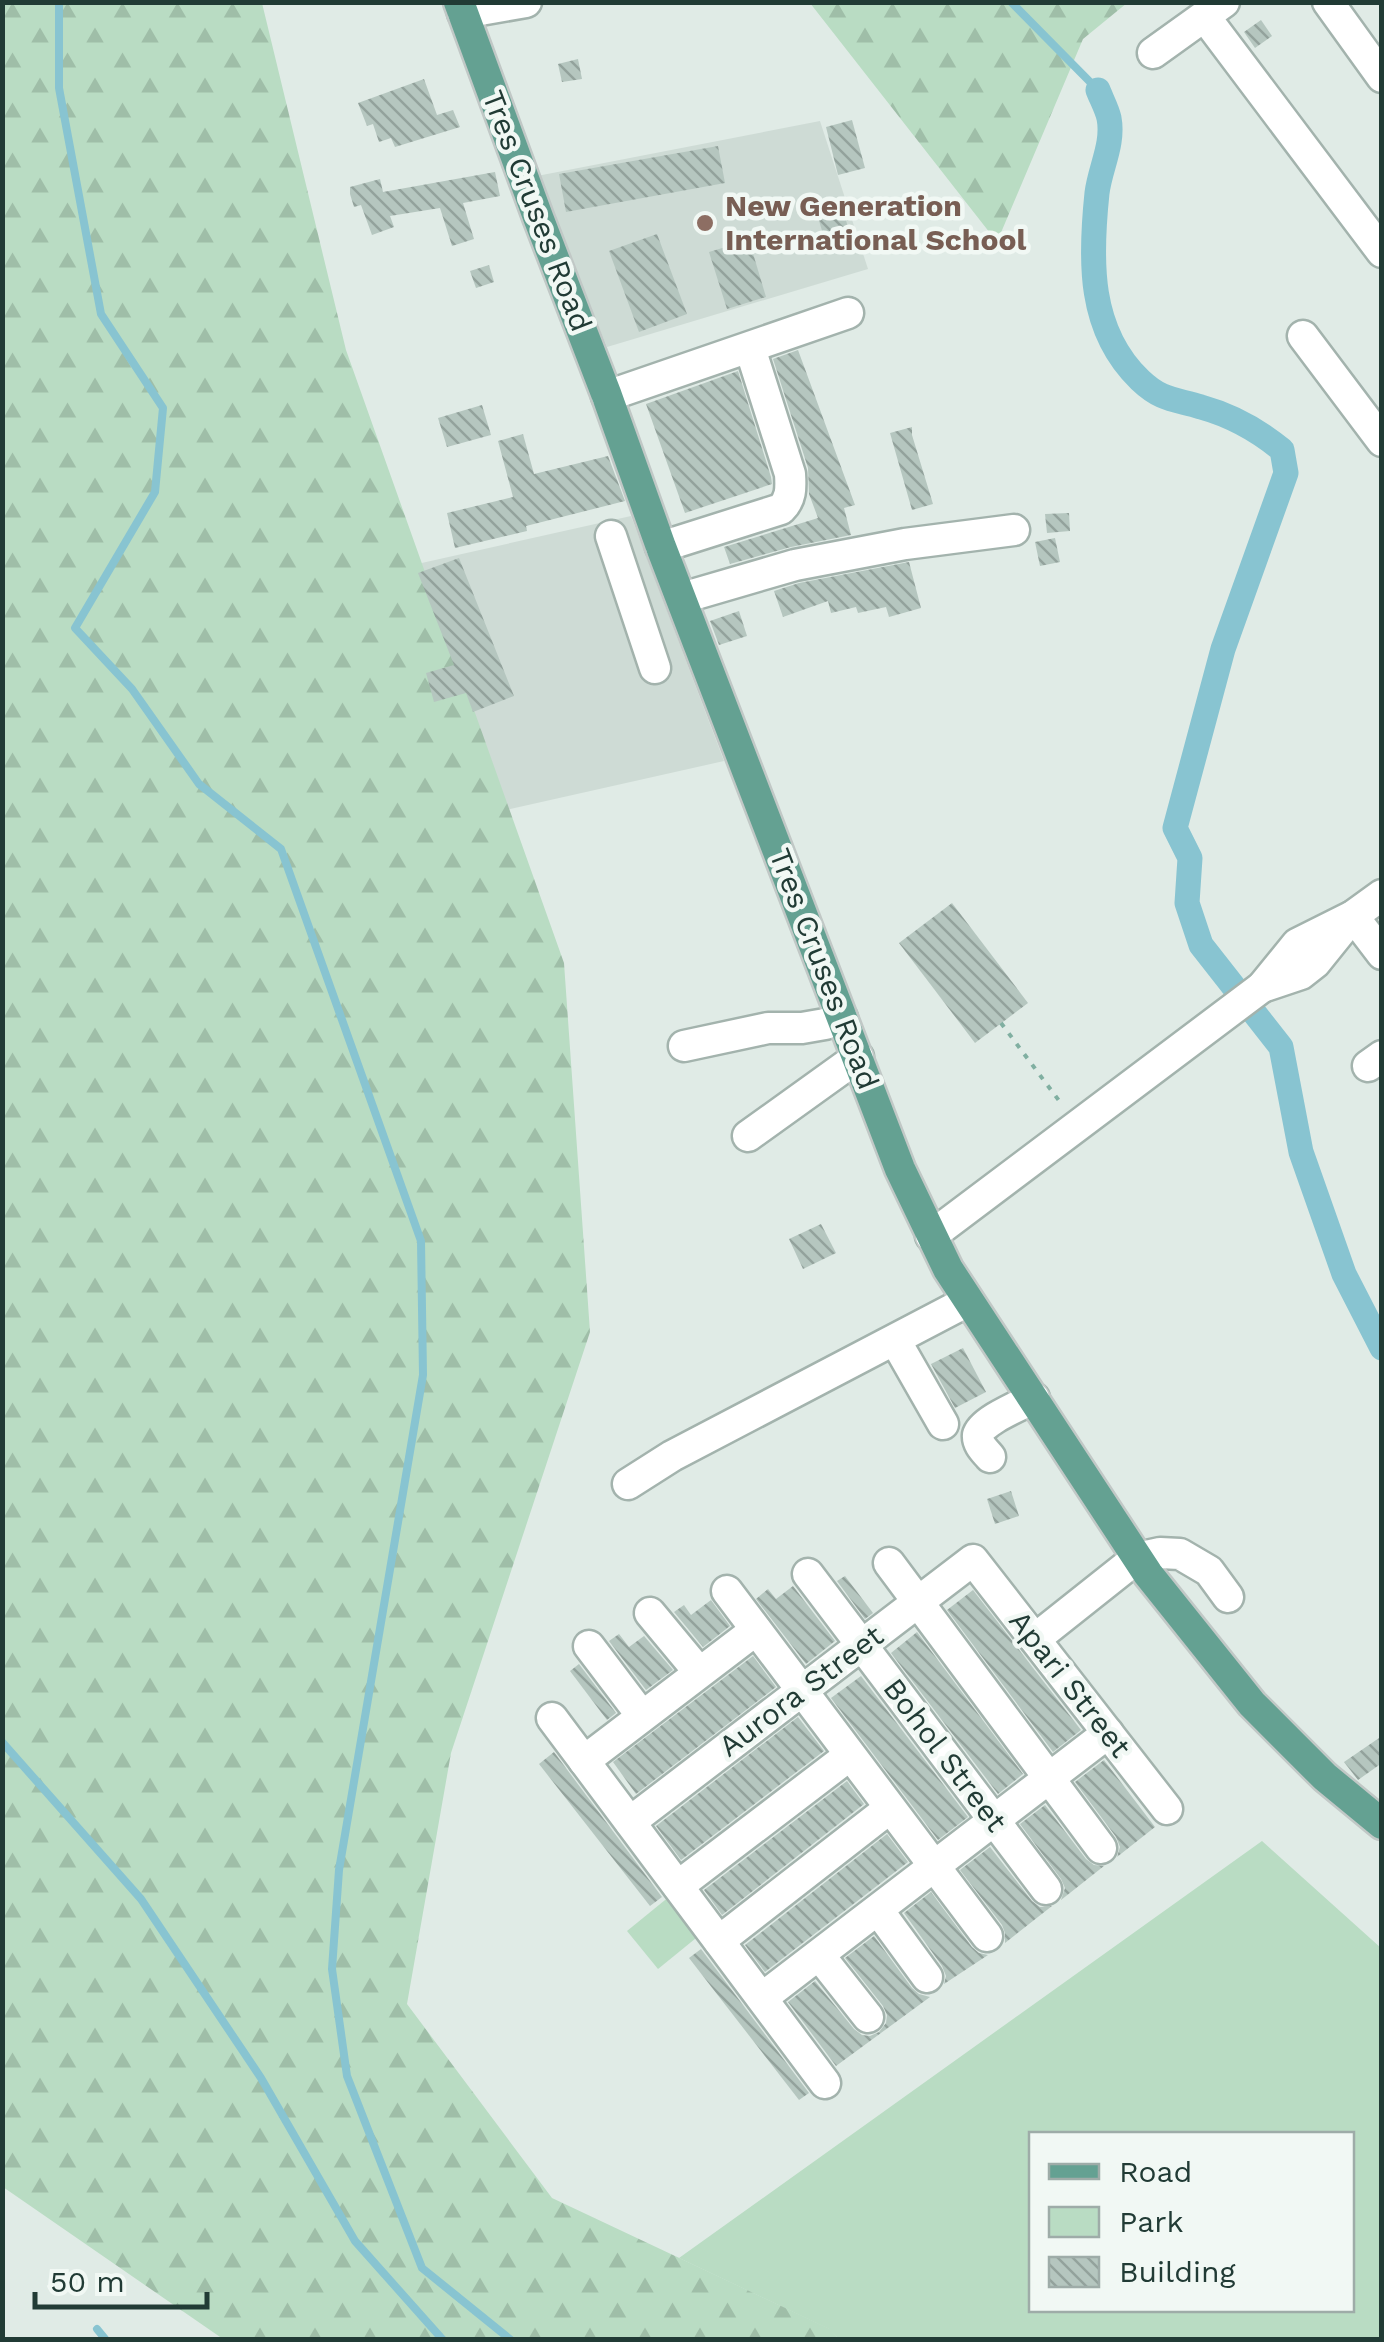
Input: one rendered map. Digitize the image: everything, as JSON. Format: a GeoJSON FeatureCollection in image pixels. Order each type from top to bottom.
{"type":"FeatureCollection","features":[{"type":"Feature","properties":{"kind":"main road","name":"Tres Cruses Road"},"geometry":{"type":"LineString","coordinates":[[461,8],[608,396],[661,548],[900,1169],[931,1236],[968,1301],[1143,1566],[1252,1704],[1325,1777],[1382,1824]]}},
{"type":"Feature","properties":{"kind":"street"},"geometry":{"type":"LineString","coordinates":[[461,8],[526,2]]}},
{"type":"Feature","properties":{"kind":"street"},"geometry":{"type":"LineString","coordinates":[[1328,2],[1382,76]]}},
{"type":"Feature","properties":{"kind":"street"},"geometry":{"type":"LineString","coordinates":[[1153,53],[1214,10],[1376,233]]}},
{"type":"Feature","properties":{"kind":"street"},"geometry":{"type":"LineString","coordinates":[[608,396],[848,312]]}},
{"type":"Feature","properties":{"kind":"street"},"geometry":{"type":"LineString","coordinates":[[1303,336],[1382,441]]}},
{"type":"Feature","properties":{"kind":"street"},"geometry":{"type":"LineString","coordinates":[[661,548],[780,509],[787,502],[790,474],[750,348]]}},
{"type":"Feature","properties":{"kind":"street"},"geometry":{"type":"LineString","coordinates":[[682,598],[796,565],[905,544],[1014,530]]}},
{"type":"Feature","properties":{"kind":"street"},"geometry":{"type":"LineString","coordinates":[[610,536],[655,668]]}},
{"type":"Feature","properties":{"kind":"street"},"geometry":{"type":"LineString","coordinates":[[931,1236],[1262,987],[1297,944],[1353,916],[1382,895]]}},
{"type":"Feature","properties":{"kind":"street"},"geometry":{"type":"LineString","coordinates":[[1353,916],[1382,954]]}},
{"type":"Feature","properties":{"kind":"street"},"geometry":{"type":"LineString","coordinates":[[684,1046],[768,1028],[802,1028],[842,1018]]}},
{"type":"Feature","properties":{"kind":"street"},"geometry":{"type":"LineString","coordinates":[[748,1136],[858,1056]]}},
{"type":"Feature","properties":{"kind":"street"},"geometry":{"type":"LineString","coordinates":[[628,1484],[672,1456],[968,1301]]}},
{"type":"Feature","properties":{"kind":"street"},"geometry":{"type":"LineString","coordinates":[[895,1340],[943,1424]]}},
{"type":"Feature","properties":{"kind":"street"},"geometry":{"type":"LineString","coordinates":[[990,1457],[978,1439],[984,1424],[1034,1398]]}},
{"type":"Feature","properties":{"kind":"street"},"geometry":{"type":"LineString","coordinates":[[1038,1644],[1160,1553],[1180,1554],[1209,1571],[1228,1598]]}},
{"type":"Feature","properties":{"kind":"street","name":"Aurora Street"},"geometry":{"type":"LineString","coordinates":[[630,1822],[972,1560]]}},
{"type":"Feature","properties":{"kind":"street","name":"Apari Street"},"geometry":{"type":"LineString","coordinates":[[972,1560],[1167,1809]]}},
{"type":"Feature","properties":{"kind":"street"},"geometry":{"type":"LineString","coordinates":[[889,1563],[1101,1848]]}},
{"type":"Feature","properties":{"kind":"street","name":"Bohol Street"},"geometry":{"type":"LineString","coordinates":[[808,1574],[1046,1888]]}},
{"type":"Feature","properties":{"kind":"street"},"geometry":{"type":"LineString","coordinates":[[727,1591],[987,1936]]}},
{"type":"Feature","properties":{"kind":"street"},"geometry":{"type":"LineString","coordinates":[[650,1613],[700,1672]]}},
{"type":"Feature","properties":{"kind":"street"},"geometry":{"type":"LineString","coordinates":[[584,1760],[756,1630]]}},
{"type":"Feature","properties":{"kind":"street"},"geometry":{"type":"LineString","coordinates":[[589,1646],[642,1716]]}},
{"type":"Feature","properties":{"kind":"street"},"geometry":{"type":"LineString","coordinates":[[552,1718],[825,2083]]}},
{"type":"Feature","properties":{"kind":"street"},"geometry":{"type":"LineString","coordinates":[[762,1998],[1108,1733]]}},
{"type":"Feature","properties":{"kind":"street"},"geometry":{"type":"LineString","coordinates":[[678,1886],[850,1754]]}},
{"type":"Feature","properties":{"kind":"street"},"geometry":{"type":"LineString","coordinates":[[719,1941],[890,1808]]}},
{"type":"Feature","properties":{"kind":"street"},"geometry":{"type":"LineString","coordinates":[[878,1910],[927,1977]]}},
{"type":"Feature","properties":{"kind":"street"},"geometry":{"type":"LineString","coordinates":[[819,1954],[868,2017]]}},
{"type":"Feature","properties":{"kind":"path"},"geometry":{"type":"LineString","coordinates":[[1001,1023],[1078,1125]]}},
{"type":"Feature","properties":{"kind":"shaded area","name":"New Generation International School"},"geometry":{"type":"Polygon","coordinates":[[[820,121],[868,269],[607,347],[537,176],[820,121]]]}},
{"type":"Feature","properties":{"kind":"shaded area"},"geometry":{"type":"Polygon","coordinates":[[[631,516],[724,761],[470,818],[377,573],[631,516]]]}},
{"type":"Feature","properties":{"kind":"green space"},"geometry":{"type":"Polygon","coordinates":[[[3,3],[262,3],[346,350],[564,963],[590,1332],[451,1753],[407,2004],[552,2198],[830,2329],[839,2339],[223,2339],[3,2187],[3,3]]]}},
{"type":"Feature","properties":{"kind":"green space"},"geometry":{"type":"Polygon","coordinates":[[[810,3],[1127,3],[1083,39],[997,242],[810,3]]]}},
{"type":"Feature","properties":{"kind":"green space"},"geometry":{"type":"Polygon","coordinates":[[[1262,1841],[1381,1948],[1381,2339],[839,2339],[829,2329],[679,2258],[1262,1841]]]}},
{"type":"Feature","properties":{"kind":"green space"},"geometry":{"type":"Polygon","coordinates":[[[670,1896],[701,1934],[658,1969],[627,1931],[670,1896]]]}},
{"type":"Feature","properties":{"kind":"building"},"geometry":{"type":"Polygon","coordinates":[[[1261,20],[1272,36],[1255,48],[1244,32],[1261,20]]]}},
{"type":"Feature","properties":{"kind":"building"},"geometry":{"type":"Polygon","coordinates":[[[578,59],[582,79],[562,82],[558,64],[578,59]]]}},
{"type":"Feature","properties":{"kind":"building"},"geometry":{"type":"Polygon","coordinates":[[[424,79],[437,115],[453,110],[460,127],[395,147],[391,138],[379,142],[373,124],[367,126],[358,103],[424,79]]]}},
{"type":"Feature","properties":{"kind":"building"},"geometry":{"type":"Polygon","coordinates":[[[852,120],[865,168],[838,175],[826,127],[852,120]]]}},
{"type":"Feature","properties":{"kind":"building"},"geometry":{"type":"Polygon","coordinates":[[[718,146],[725,183],[566,212],[559,174],[718,146]]]}},
{"type":"Feature","properties":{"kind":"building"},"geometry":{"type":"Polygon","coordinates":[[[495,172],[500,196],[463,203],[474,239],[452,246],[440,208],[390,216],[394,227],[372,235],[361,205],[354,207],[350,194],[350,187],[380,179],[383,192],[495,172]]]}},
{"type":"Feature","properties":{"kind":"building"},"geometry":{"type":"Polygon","coordinates":[[[840,200],[850,234],[825,241],[815,207],[840,200]]]}},
{"type":"Feature","properties":{"kind":"building"},"geometry":{"type":"Polygon","coordinates":[[[657,234],[687,314],[639,332],[609,251],[657,234]]]}},
{"type":"Feature","properties":{"kind":"building"},"geometry":{"type":"Polygon","coordinates":[[[749,240],[766,297],[727,309],[709,252],[749,240]]]}},
{"type":"Feature","properties":{"kind":"building"},"geometry":{"type":"Polygon","coordinates":[[[489,265],[494,282],[476,288],[470,271],[489,265]]]}},
{"type":"Feature","properties":{"kind":"building"},"geometry":{"type":"Polygon","coordinates":[[[798,350],[855,505],[844,508],[851,535],[730,564],[724,547],[818,518],[809,494],[808,468],[773,359],[798,350]]]}},
{"type":"Feature","properties":{"kind":"building"},"geometry":{"type":"Polygon","coordinates":[[[738,371],[772,484],[685,513],[646,404],[738,371]]]}},
{"type":"Feature","properties":{"kind":"building"},"geometry":{"type":"Polygon","coordinates":[[[482,405],[491,435],[447,447],[438,418],[482,405]]]}},
{"type":"Feature","properties":{"kind":"building"},"geometry":{"type":"Polygon","coordinates":[[[912,427],[933,504],[912,510],[890,433],[912,427]]]}},
{"type":"Feature","properties":{"kind":"building"},"geometry":{"type":"Polygon","coordinates":[[[523,434],[534,474],[608,456],[625,501],[455,548],[447,513],[513,497],[498,441],[523,434]]]}},
{"type":"Feature","properties":{"kind":"building"},"geometry":{"type":"Polygon","coordinates":[[[1069,513],[1070,531],[1047,533],[1045,514],[1069,513]]]}},
{"type":"Feature","properties":{"kind":"building"},"geometry":{"type":"Polygon","coordinates":[[[1055,538],[1060,562],[1040,566],[1035,542],[1055,538]]]}},
{"type":"Feature","properties":{"kind":"building"},"geometry":{"type":"Polygon","coordinates":[[[459,558],[514,696],[473,712],[466,693],[434,702],[426,673],[454,665],[418,573],[459,558]]]}},
{"type":"Feature","properties":{"kind":"building"},"geometry":{"type":"Polygon","coordinates":[[[909,562],[921,608],[889,617],[886,607],[858,613],[856,607],[831,613],[828,601],[783,617],[774,591],[799,583],[909,562]]]}},
{"type":"Feature","properties":{"kind":"building"},"geometry":{"type":"Polygon","coordinates":[[[739,611],[747,636],[719,645],[710,621],[739,611]]]}},
{"type":"Feature","properties":{"kind":"building"},"geometry":{"type":"Polygon","coordinates":[[[952,903],[1028,1003],[975,1043],[899,943],[952,903]]]}},
{"type":"Feature","properties":{"kind":"building"},"geometry":{"type":"Polygon","coordinates":[[[821,1224],[836,1253],[803,1269],[789,1239],[821,1224]]]}},
{"type":"Feature","properties":{"kind":"building"},"geometry":{"type":"Polygon","coordinates":[[[963,1348],[986,1392],[955,1408],[931,1364],[963,1348]]]}},
{"type":"Feature","properties":{"kind":"building"},"geometry":{"type":"Polygon","coordinates":[[[1011,1491],[1019,1516],[995,1524],[987,1499],[1011,1491]]]}},
{"type":"Feature","properties":{"kind":"building"},"geometry":{"type":"Polygon","coordinates":[[[845,1576],[873,1613],[865,1619],[837,1581],[845,1576]]]}},
{"type":"Feature","properties":{"kind":"building"},"geometry":{"type":"Polygon","coordinates":[[[793,1586],[835,1641],[806,1664],[756,1599],[768,1589],[776,1599],[793,1586]]]}},
{"type":"Feature","properties":{"kind":"building"},"geometry":{"type":"Polygon","coordinates":[[[973,1590],[1081,1730],[1053,1752],[947,1610],[973,1590]]]}},
{"type":"Feature","properties":{"kind":"building"},"geometry":{"type":"Polygon","coordinates":[[[711,1600],[730,1626],[703,1647],[674,1612],[684,1605],[691,1615],[711,1600]]]}},
{"type":"Feature","properties":{"kind":"building"},"geometry":{"type":"Polygon","coordinates":[[[917,1632],[1023,1774],[998,1794],[891,1653],[917,1632]]]}},
{"type":"Feature","properties":{"kind":"building"},"geometry":{"type":"Polygon","coordinates":[[[619,1634],[629,1647],[644,1636],[673,1670],[646,1690],[609,1641],[619,1634]]]}},
{"type":"Feature","properties":{"kind":"building"},"geometry":{"type":"Polygon","coordinates":[[[753,1656],[776,1687],[636,1794],[613,1762],[753,1656]]]}},
{"type":"Feature","properties":{"kind":"building"},"geometry":{"type":"Polygon","coordinates":[[[579,1664],[616,1713],[607,1720],[570,1671],[579,1664]]]}},
{"type":"Feature","properties":{"kind":"building"},"geometry":{"type":"Polygon","coordinates":[[[861,1676],[968,1817],[938,1840],[831,1698],[861,1676]]]}},
{"type":"Feature","properties":{"kind":"building"},"geometry":{"type":"Polygon","coordinates":[[[798,1717],[824,1751],[681,1860],[656,1826],[798,1717]]]}},
{"type":"Feature","properties":{"kind":"building"},"geometry":{"type":"Polygon","coordinates":[[[1382,1736],[1382,1763],[1358,1780],[1344,1762],[1382,1736]]]}},
{"type":"Feature","properties":{"kind":"building"},"geometry":{"type":"Polygon","coordinates":[[[554,1752],[662,1897],[650,1906],[539,1764],[554,1752]]]}},
{"type":"Feature","properties":{"kind":"building"},"geometry":{"type":"Polygon","coordinates":[[[1104,1760],[1155,1827],[1117,1857],[1120,1847],[1116,1837],[1075,1782],[1104,1760]]]}},
{"type":"Feature","properties":{"kind":"building"},"geometry":{"type":"Polygon","coordinates":[[[847,1781],[864,1804],[722,1915],[704,1890],[847,1781]]]}},
{"type":"Feature","properties":{"kind":"building"},"geometry":{"type":"Polygon","coordinates":[[[1045,1805],[1086,1859],[1104,1866],[1061,1900],[1065,1888],[1061,1879],[1020,1824],[1045,1805]]]}},
{"type":"Feature","properties":{"kind":"building"},"geometry":{"type":"Polygon","coordinates":[[[887,1834],[908,1862],[765,1972],[745,1945],[887,1834]]]}},
{"type":"Feature","properties":{"kind":"building"},"geometry":{"type":"Polygon","coordinates":[[[990,1847],[1032,1901],[1040,1907],[1052,1906],[1005,1943],[1002,1925],[960,1870],[990,1847]]]}},
{"type":"Feature","properties":{"kind":"building"},"geometry":{"type":"Polygon","coordinates":[[[931,1892],[972,1947],[988,1955],[944,1984],[942,1966],[904,1913],[931,1892]]]}},
{"type":"Feature","properties":{"kind":"building"},"geometry":{"type":"Polygon","coordinates":[[[874,1936],[912,1988],[930,1997],[836,2066],[788,2002],[815,1981],[854,2029],[870,2036],[879,2032],[886,2023],[883,2006],[845,1958],[874,1936]]]}},
{"type":"Feature","properties":{"kind":"building"},"geometry":{"type":"Polygon","coordinates":[[[701,1949],[809,2093],[799,2100],[689,1958],[701,1949]]]}},
{"type":"Feature","properties":{"kind":"waterway"},"geometry":{"type":"LineString","coordinates":[[59,2],[59,88],[101,314],[163,408],[155,492],[75,628],[132,689],[199,784],[281,849],[421,1241],[423,1375],[339,1870],[332,1969],[347,2076],[422,2268],[511,2340]]}},
{"type":"Feature","properties":{"kind":"waterway"},"geometry":{"type":"LineString","coordinates":[[1011,2],[1098,90]]}},
{"type":"Feature","properties":{"kind":"waterway"},"geometry":{"type":"LineString","coordinates":[[1098,90],[1110,128],[1097,193],[1094,268],[1096,293],[1110,339],[1123,360],[1155,392],[1233,419],[1282,450],[1286,473],[1223,649],[1175,828],[1190,858],[1187,903],[1201,945],[1281,1047],[1301,1152],[1344,1274],[1382,1348]]}},
{"type":"Feature","properties":{"kind":"waterway"},"geometry":{"type":"LineString","coordinates":[[2,1742],[141,1899],[261,2078],[355,2241],[443,2340]]}},
{"type":"Feature","properties":{"kind":"waterway"},"geometry":{"type":"LineString","coordinates":[[97,2329],[106,2340]]}},
{"type":"Feature","properties":{"kind":"place","name":"New Generation International School"},"geometry":{"type":"Point","coordinates":[705,223]}}]}
